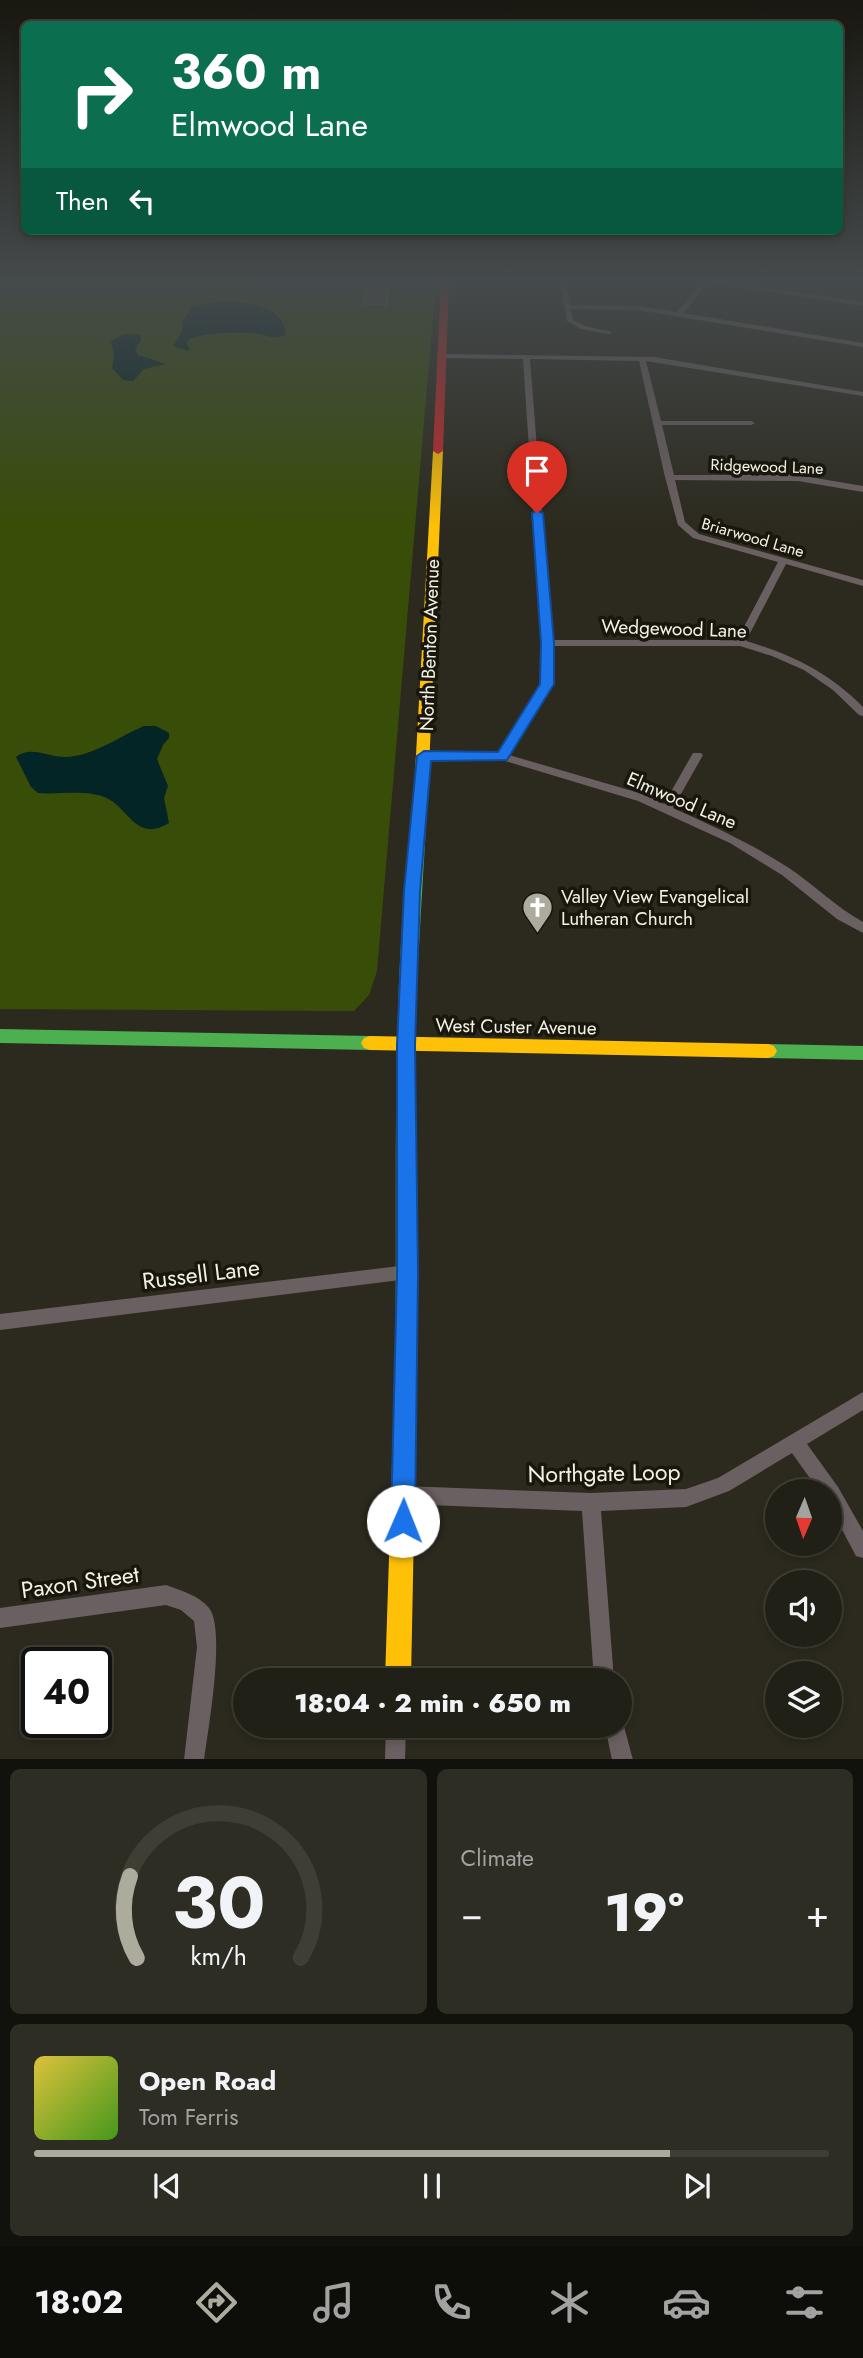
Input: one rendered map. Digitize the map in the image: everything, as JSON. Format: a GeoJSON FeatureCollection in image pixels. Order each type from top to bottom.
{"type":"FeatureCollection","features":[{"type":"Feature","properties":{"kind":"main road","name":"North Benton Avenue"},"geometry":{"type":"LineString","coordinates":[[398,1668],[408,1272],[406,1045],[412,891],[424,756],[441,364]]}},
{"type":"Feature","properties":{"kind":"main road","name":"West Custer Avenue"},"geometry":{"type":"LineString","coordinates":[[0,1036],[863,1053]]}},
{"type":"Feature","properties":{"kind":"street"},"geometry":{"type":"LineString","coordinates":[[502,757],[547,684],[547,643],[527,364]]}},
{"type":"Feature","properties":{"kind":"street","name":"Briarwood Lane"},"geometry":{"type":"LineString","coordinates":[[643,364],[681,523],[687,531],[696,536],[863,583]]}},
{"type":"Feature","properties":{"kind":"street"},"geometry":{"type":"LineString","coordinates":[[674,364],[863,394]]}},
{"type":"Feature","properties":{"kind":"street"},"geometry":{"type":"LineString","coordinates":[[656,423],[751,423]]}},
{"type":"Feature","properties":{"kind":"street","name":"Ridgewood Lane"},"geometry":{"type":"LineString","coordinates":[[669,477],[798,478],[863,489]]}},
{"type":"Feature","properties":{"kind":"street"},"geometry":{"type":"LineString","coordinates":[[740,643],[785,560]]}},
{"type":"Feature","properties":{"kind":"street","name":"Wedgewood Lane"},"geometry":{"type":"LineString","coordinates":[[547,643],[740,643],[769,650],[822,675],[863,713]]}},
{"type":"Feature","properties":{"kind":"street"},"geometry":{"type":"LineString","coordinates":[[667,809],[697,755]]}},
{"type":"Feature","properties":{"kind":"street","name":"Elmwood Lane"},"geometry":{"type":"LineString","coordinates":[[424,756],[502,757],[642,798],[734,840],[786,872],[841,916],[863,928]]}},
{"type":"Feature","properties":{"kind":"street","name":"Russell Lane"},"geometry":{"type":"LineString","coordinates":[[0,1322],[408,1272]]}},
{"type":"Feature","properties":{"kind":"street","name":"Northgate Loop"},"geometry":{"type":"LineString","coordinates":[[404,1495],[591,1502],[686,1498],[723,1485],[863,1401]]}},
{"type":"Feature","properties":{"kind":"street"},"geometry":{"type":"LineString","coordinates":[[794,1442],[831,1493],[863,1549]]}},
{"type":"Feature","properties":{"kind":"street"},"geometry":{"type":"LineString","coordinates":[[591,1502],[603,1668]]}},
{"type":"Feature","properties":{"kind":"street","name":"Paxon Street"},"geometry":{"type":"LineString","coordinates":[[0,1618],[166,1595],[187,1602],[203,1616],[207,1647],[194,1759]]}},
{"type":"Feature","properties":{"kind":"street"},"geometry":{"type":"LineString","coordinates":[[395,1759],[396,1738]]}},
{"type":"Feature","properties":{"kind":"street"},"geometry":{"type":"LineString","coordinates":[[618,1738],[623,1759]]}},
{"type":"Feature","properties":{"kind":"green space"},"geometry":{"type":"Polygon","coordinates":[[[0,364],[429,364],[377,971],[369,995],[354,1011],[0,1009],[0,364]]]}},
{"type":"Feature","properties":{"kind":"water"},"geometry":{"type":"Polygon","coordinates":[[[113,364],[166,364],[144,369],[133,381],[123,380],[112,368],[113,364]]]}},
{"type":"Feature","properties":{"kind":"water"},"geometry":{"type":"Polygon","coordinates":[[[144,726],[156,726],[169,733],[157,759],[168,786],[164,798],[169,823],[157,828],[140,826],[104,797],[80,793],[38,793],[31,787],[16,757],[27,752],[59,757],[85,754],[144,726]]]}},
{"type":"Feature","properties":{"kind":"traffic: fast"},"geometry":{"type":"LineString","coordinates":[[406,1374],[407,1013],[421,791]]}},
{"type":"Feature","properties":{"kind":"traffic: fast"},"geometry":{"type":"LineString","coordinates":[[0,1036],[370,1043]]}},
{"type":"Feature","properties":{"kind":"traffic: fast"},"geometry":{"type":"LineString","coordinates":[[768,1051],[863,1053]]}},
{"type":"Feature","properties":{"kind":"traffic: slow"},"geometry":{"type":"LineString","coordinates":[[421,791],[438,451]]}},
{"type":"Feature","properties":{"kind":"traffic: slow"},"geometry":{"type":"LineString","coordinates":[[370,1043],[768,1051]]}},
{"type":"Feature","properties":{"kind":"traffic: slow"},"geometry":{"type":"LineString","coordinates":[[398,1668],[406,1374]]}},
{"type":"Feature","properties":{"kind":"traffic: jam"},"geometry":{"type":"LineString","coordinates":[[438,451],[442,364]]}},
{"type":"Feature","properties":{"kind":"place","name":"Valley View Evangelical Lutheran Church"},"geometry":{"type":"Point","coordinates":[538,934]}},
{"type":"Feature","properties":{"kind":"route"},"geometry":{"type":"LineString","coordinates":[[403,1521],[408,1272],[406,1045],[412,891],[424,756],[502,757],[547,684],[547,643],[537,513]]}}]}
